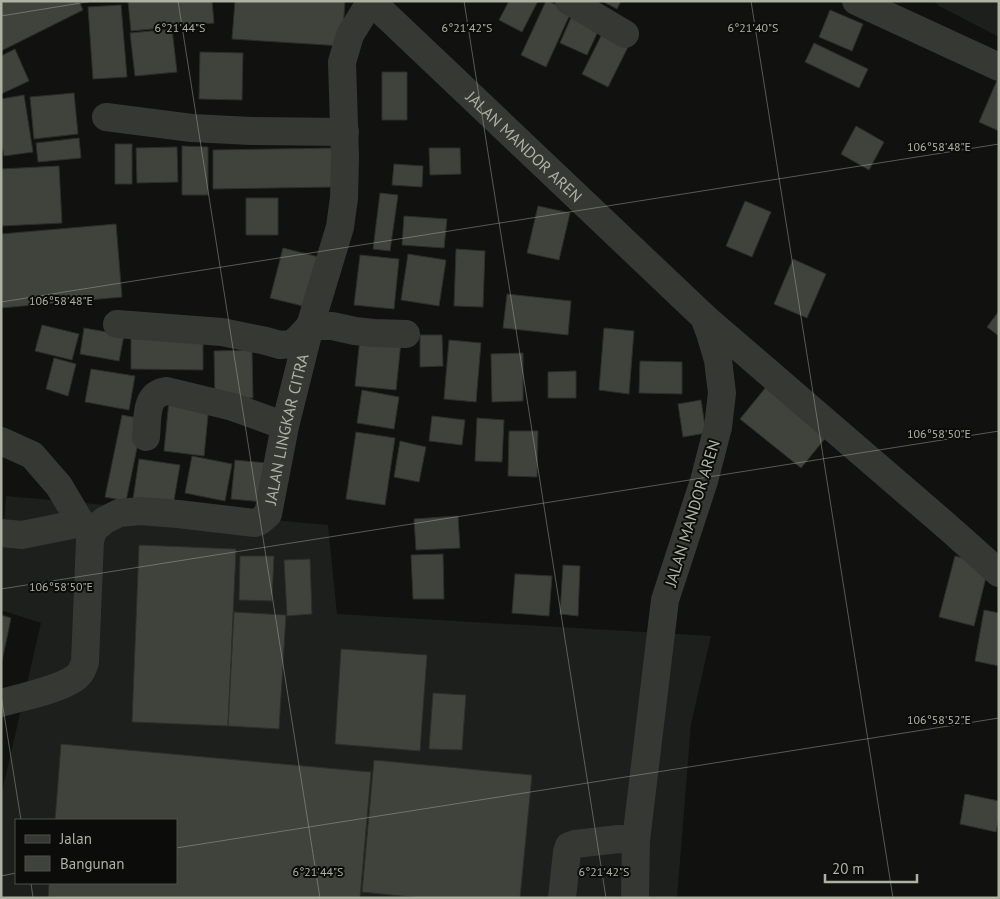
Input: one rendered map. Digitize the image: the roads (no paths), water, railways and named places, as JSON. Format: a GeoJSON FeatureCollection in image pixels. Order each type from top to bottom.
{"type":"FeatureCollection","features":[{"type":"Feature","properties":{"kind":"street","name":"JALAN LINGKAR CITRA"},"geometry":{"type":"LineString","coordinates":[[87,526],[119,513],[178,514],[255,523],[268,514],[284,426],[310,326],[340,227],[345,179],[342,62],[350,35],[371,1]]}},
{"type":"Feature","properties":{"kind":"street","name":"JALAN MANDOR AREN"},"geometry":{"type":"LineString","coordinates":[[371,1],[704,318],[718,360],[722,393],[718,427],[704,481],[665,600],[636,840],[635,898]]}},
{"type":"Feature","properties":{"kind":"street"},"geometry":{"type":"LineString","coordinates":[[568,1],[625,34]]}},
{"type":"Feature","properties":{"kind":"street"},"geometry":{"type":"LineString","coordinates":[[856,1],[999,67]]}},
{"type":"Feature","properties":{"kind":"street"},"geometry":{"type":"LineString","coordinates":[[106,116],[192,128],[345,132]]}},
{"type":"Feature","properties":{"kind":"street"},"geometry":{"type":"LineString","coordinates":[[704,318],[999,573]]}},
{"type":"Feature","properties":{"kind":"street"},"geometry":{"type":"LineString","coordinates":[[117,324],[222,332],[280,345],[292,344],[310,326],[332,326],[354,331],[406,334]]}},
{"type":"Feature","properties":{"kind":"street"},"geometry":{"type":"LineString","coordinates":[[146,437],[149,405],[156,394],[168,391],[233,407],[284,426]]}},
{"type":"Feature","properties":{"kind":"street"},"geometry":{"type":"LineString","coordinates":[[1,441],[32,455],[59,486],[87,526],[90,540],[85,662],[82,670],[76,678],[61,686],[1,703]]}},
{"type":"Feature","properties":{"kind":"street"},"geometry":{"type":"LineString","coordinates":[[1,533],[22,535],[87,526]]}},
{"type":"Feature","properties":{"kind":"street"},"geometry":{"type":"LineString","coordinates":[[562,898],[569,846],[619,839],[636,840]]}}]}
